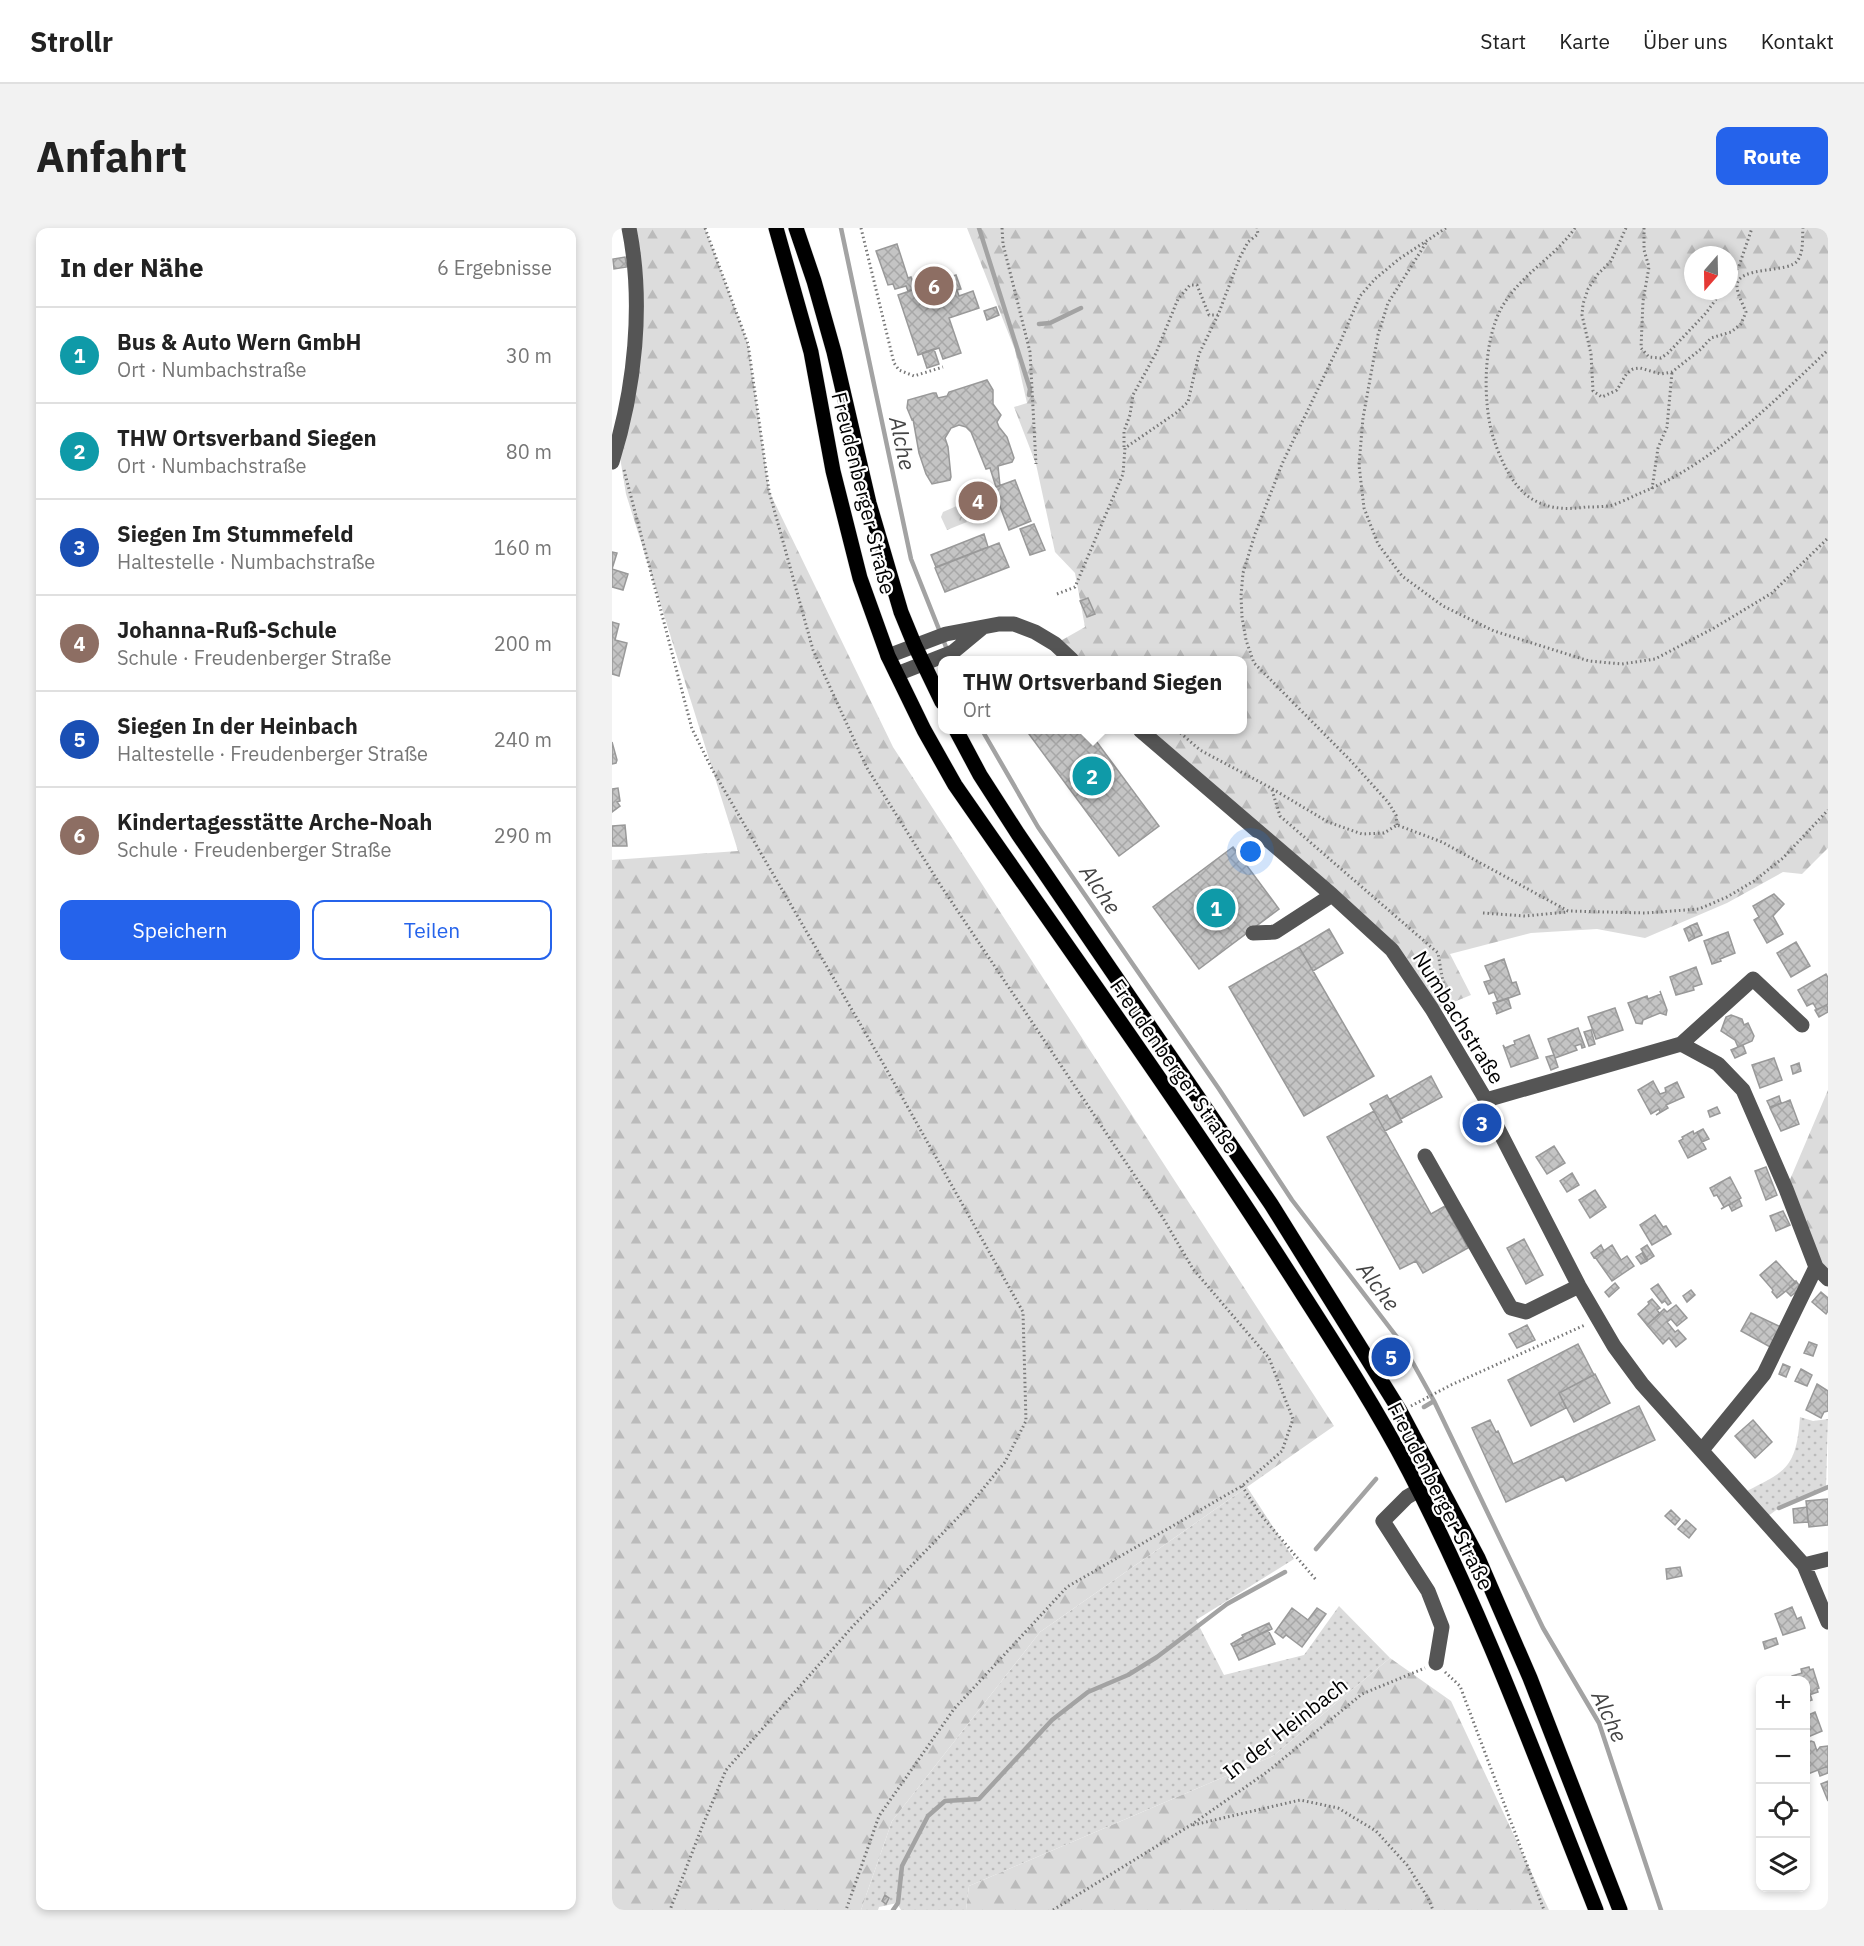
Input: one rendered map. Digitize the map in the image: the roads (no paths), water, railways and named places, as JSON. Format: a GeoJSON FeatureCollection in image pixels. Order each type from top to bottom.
{"type":"FeatureCollection","features":[{"type":"Feature","properties":{"kind":"main road","name":"Freudenberger Straße"},"geometry":{"type":"LineString","coordinates":[[776,228],[811,352],[833,471],[860,578],[888,656],[924,730],[955,785],[1254,1218],[1356,1378],[1419,1490],[1456,1565],[1508,1684],[1596,1910]]}},
{"type":"Feature","properties":{"kind":"main road","name":"Freudenberger Straße"},"geometry":{"type":"LineString","coordinates":[[796,228],[834,352],[869,503],[902,612],[915,646],[938,694]]}},
{"type":"Feature","properties":{"kind":"main road","name":"Freudenberger Straße"},"geometry":{"type":"LineString","coordinates":[[959,734],[980,775],[1018,834],[1271,1204],[1400,1411],[1478,1558],[1530,1678],[1620,1910]]}},
{"type":"Feature","properties":{"kind":"street"},"geometry":{"type":"LineString","coordinates":[[612,462],[627,402],[636,344],[633,252],[628,228]]}},
{"type":"Feature","properties":{"kind":"street"},"geometry":{"type":"LineString","coordinates":[[888,656],[946,634],[999,624],[1014,624],[1035,632],[1055,644],[1068,656]]}},
{"type":"Feature","properties":{"kind":"street"},"geometry":{"type":"LineString","coordinates":[[943,656],[953,652],[982,628]]}},
{"type":"Feature","properties":{"kind":"street"},"geometry":{"type":"LineString","coordinates":[[897,674],[938,658]]}},
{"type":"Feature","properties":{"kind":"street","name":"Numbachstraße"},"geometry":{"type":"LineString","coordinates":[[1146,734],[1392,950],[1432,1009],[1486,1100],[1492,1117],[1597,1320],[1642,1384],[1804,1565],[1828,1622]]}},
{"type":"Feature","properties":{"kind":"street"},"geometry":{"type":"LineString","coordinates":[[1257,939],[1275,932],[1332,895]]}},
{"type":"Feature","properties":{"kind":"street"},"geometry":{"type":"LineString","coordinates":[[1486,1100],[1681,1044],[1753,979],[1802,1026]]}},
{"type":"Feature","properties":{"kind":"street"},"geometry":{"type":"LineString","coordinates":[[1681,1044],[1719,1064],[1743,1090],[1786,1189],[1816,1267],[1828,1279]]}},
{"type":"Feature","properties":{"kind":"street"},"geometry":{"type":"LineString","coordinates":[[1425,1156],[1511,1308],[1526,1312],[1579,1286]]}},
{"type":"Feature","properties":{"kind":"street"},"geometry":{"type":"LineString","coordinates":[[1702,1450],[1764,1374],[1816,1267]]}},
{"type":"Feature","properties":{"kind":"street"},"geometry":{"type":"LineString","coordinates":[[1419,1490],[1407,1497],[1383,1521],[1428,1591],[1442,1628],[1436,1663]]}},
{"type":"Feature","properties":{"kind":"street"},"geometry":{"type":"LineString","coordinates":[[1804,1565],[1828,1559]]}},
{"type":"Feature","properties":{"kind":"waterway","name":"Alche"},"geometry":{"type":"LineString","coordinates":[[841,228],[911,559],[948,652]]}},
{"type":"Feature","properties":{"kind":"waterway"},"geometry":{"type":"LineString","coordinates":[[979,228],[1030,389],[1029,395]]}},
{"type":"Feature","properties":{"kind":"waterway"},"geometry":{"type":"LineString","coordinates":[[1039,324],[1050,323],[1081,308]]}},
{"type":"Feature","properties":{"kind":"waterway","name":"Alche"},"geometry":{"type":"LineString","coordinates":[[984,734],[1038,827],[1219,1089],[1292,1200],[1403,1345],[1434,1401],[1543,1628],[1599,1723],[1661,1910]]}},
{"type":"Feature","properties":{"kind":"waterway"},"geometry":{"type":"LineString","coordinates":[[1424,1407],[1434,1401]]}},
{"type":"Feature","properties":{"kind":"waterway"},"geometry":{"type":"LineString","coordinates":[[1316,1549],[1376,1479]]}},
{"type":"Feature","properties":{"kind":"waterway"},"geometry":{"type":"LineString","coordinates":[[1779,1508],[1828,1487]]}},
{"type":"Feature","properties":{"kind":"waterway"},"geometry":{"type":"LineString","coordinates":[[893,1910],[898,1903],[902,1866],[928,1816],[945,1801],[979,1799],[1052,1720],[1088,1692],[1128,1675],[1157,1657],[1227,1604],[1285,1572]]}},
{"type":"Feature","properties":{"kind":"place","name":"Kindertagesstätte Arche-Noah"},"geometry":{"type":"Point","coordinates":[934,286]}},
{"type":"Feature","properties":{"kind":"place","name":"Johanna-Ruß-Schule"},"geometry":{"type":"Point","coordinates":[978,501]}},
{"type":"Feature","properties":{"kind":"place","name":"THW Ortsverband Siegen"},"geometry":{"type":"Point","coordinates":[1092,776]}},
{"type":"Feature","properties":{"kind":"place","name":"Bus & Auto Wern GmbH"},"geometry":{"type":"Point","coordinates":[1216,908]}},
{"type":"Feature","properties":{"kind":"place","name":"Siegen Im Stummefeld"},"geometry":{"type":"Point","coordinates":[1482,1123]}},
{"type":"Feature","properties":{"kind":"place","name":"Siegen In der Heinbach"},"geometry":{"type":"Point","coordinates":[1391,1357]}}]}
